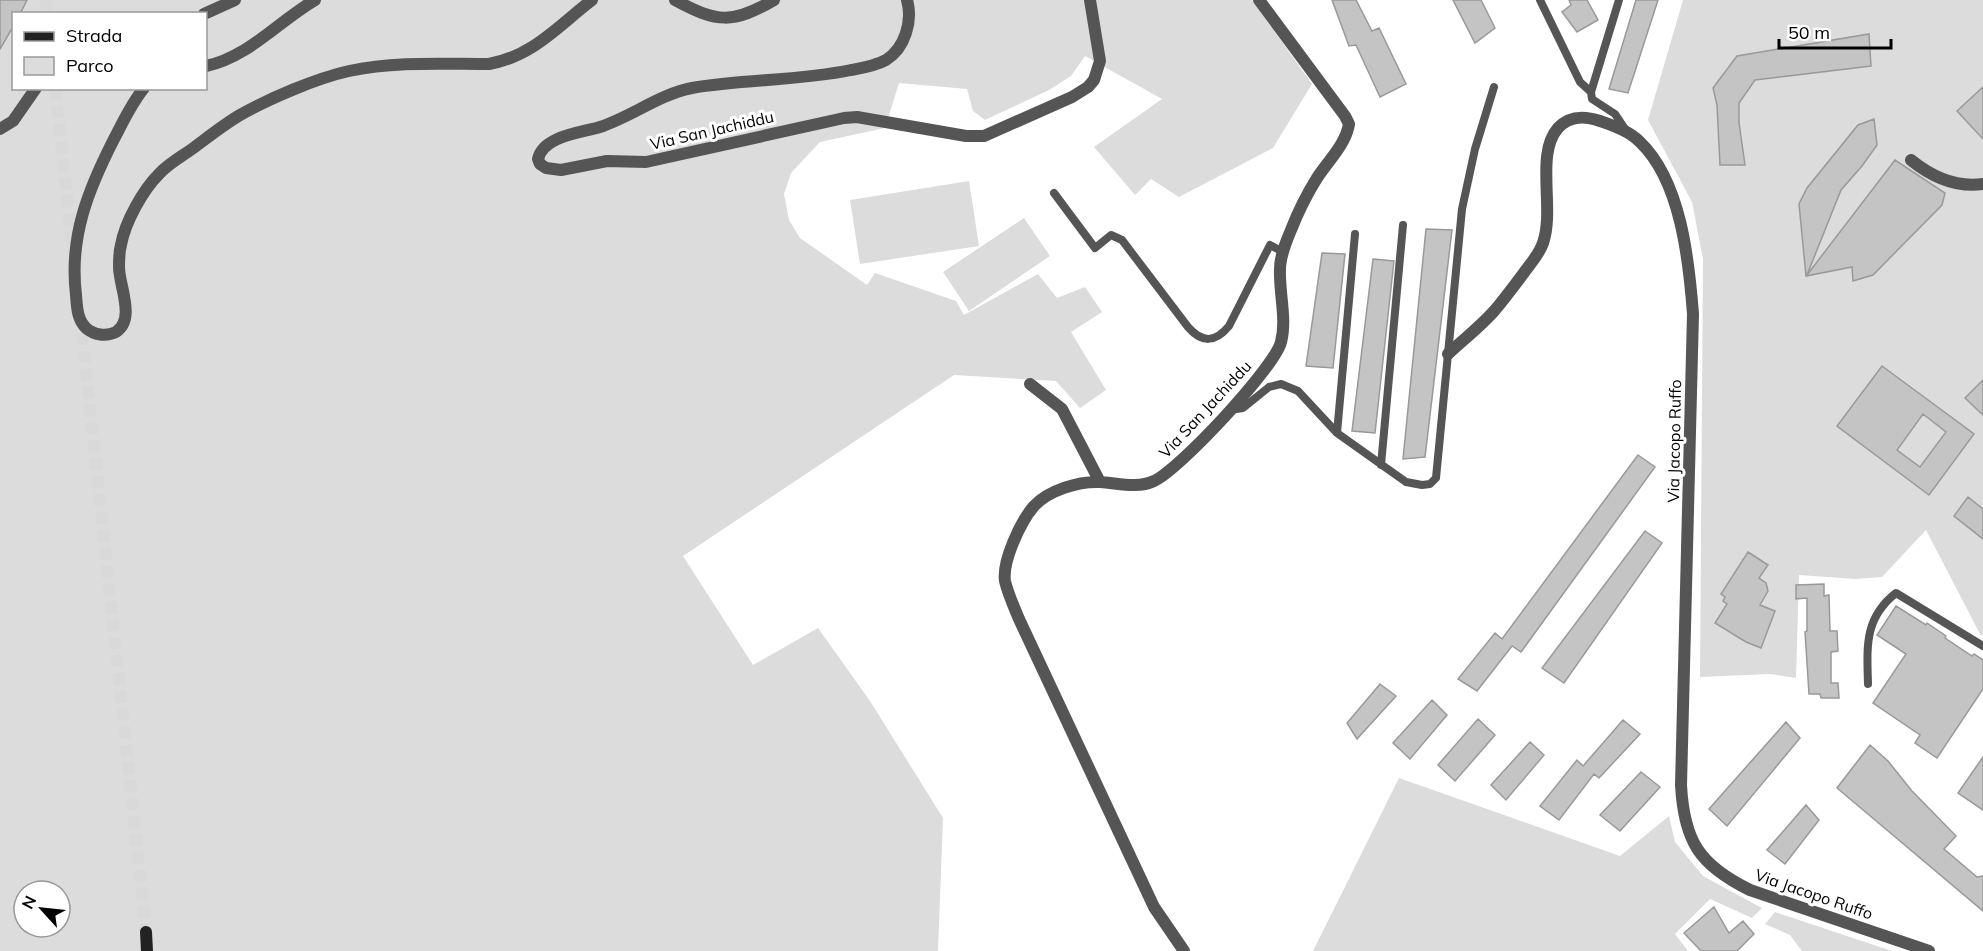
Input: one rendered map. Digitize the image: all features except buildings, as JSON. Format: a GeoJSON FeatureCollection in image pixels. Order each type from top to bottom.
{"type":"FeatureCollection","features":[{"type":"Feature","properties":{"kind":"main road"},"geometry":{"type":"LineString","coordinates":[[146,932],[147,951]]}},
{"type":"Feature","properties":{"kind":"street"},"geometry":{"type":"LineString","coordinates":[[207,13],[235,0]]}},
{"type":"Feature","properties":{"kind":"street"},"geometry":{"type":"LineString","coordinates":[[207,66],[227,60],[240,53],[315,0]]}},
{"type":"Feature","properties":{"kind":"street"},"geometry":{"type":"LineString","coordinates":[[143,90],[130,108],[99,169],[79,230],[73,269],[78,316],[89,330],[96,334],[106,335],[122,326],[126,304],[119,268],[120,246],[144,191],[160,173],[231,121],[320,79],[348,71],[388,65],[489,64],[504,61],[534,47],[592,0]]}},
{"type":"Feature","properties":{"kind":"street"},"geometry":{"type":"LineString","coordinates":[[675,0],[696,11],[727,19],[756,11],[774,0]]}},
{"type":"Feature","properties":{"kind":"street","name":"Via San Jachiddu"},"geometry":{"type":"LineString","coordinates":[[907,0],[909,8],[907,30],[894,54],[885,61],[875,65],[815,76],[690,89],[601,127],[552,142],[539,153],[540,165],[561,170],[607,162],[646,162],[851,117],[867,117],[966,136],[984,136],[1072,97],[1088,87],[1098,72],[1100,61],[1090,0]]}},
{"type":"Feature","properties":{"kind":"street","name":"Via San Jachiddu"},"geometry":{"type":"LineString","coordinates":[[1184,951],[1155,907],[1071,731],[1005,581],[1010,550],[1035,505],[1069,487],[1089,482],[1134,485],[1155,481],[1187,456],[1271,362],[1281,344],[1283,332],[1280,269],[1283,252],[1291,228],[1344,139],[1349,124],[1259,0]]}},
{"type":"Feature","properties":{"kind":"street"},"geometry":{"type":"LineString","coordinates":[[0,129],[13,121],[35,90]]}},
{"type":"Feature","properties":{"kind":"street","name":"Via Jacopo Ruffo"},"geometry":{"type":"LineString","coordinates":[[1448,354],[1495,309],[1533,261],[1543,244],[1549,203],[1547,156],[1552,136],[1558,128],[1564,122],[1582,117],[1603,122],[1627,132],[1649,151],[1657,162],[1675,205],[1691,287],[1693,344],[1681,785],[1684,818],[1689,834],[1696,849],[1706,861],[1726,877],[1750,890],[1929,951]]}},
{"type":"Feature","properties":{"kind":"street"},"geometry":{"type":"LineString","coordinates":[[1911,160],[1932,176],[1947,182],[1959,185],[1983,184]]}},
{"type":"Feature","properties":{"kind":"street"},"geometry":{"type":"LineString","coordinates":[[1029,384],[1062,409],[1100,482]]}},
{"type":"Feature","properties":{"kind":"lane"},"geometry":{"type":"LineString","coordinates":[[1540,0],[1580,82],[1591,92]]}},
{"type":"Feature","properties":{"kind":"lane"},"geometry":{"type":"LineString","coordinates":[[1619,0],[1591,92],[1592,99],[1615,114],[1627,132]]}},
{"type":"Feature","properties":{"kind":"lane"},"geometry":{"type":"LineString","coordinates":[[1228,410],[1243,408],[1269,387],[1281,384],[1298,391],[1336,433],[1406,482],[1430,484],[1436,478],[1462,209],[1475,149],[1494,87]]}},
{"type":"Feature","properties":{"kind":"lane"},"geometry":{"type":"LineString","coordinates":[[1054,193],[1095,248],[1111,235],[1122,240],[1188,327],[1203,339],[1214,339],[1222,335],[1229,326],[1270,245],[1283,252]]}},
{"type":"Feature","properties":{"kind":"lane"},"geometry":{"type":"LineString","coordinates":[[1381,465],[1403,225]]}},
{"type":"Feature","properties":{"kind":"lane"},"geometry":{"type":"LineString","coordinates":[[1336,433],[1355,234]]}},
{"type":"Feature","properties":{"kind":"lane"},"geometry":{"type":"LineString","coordinates":[[1868,684],[1867,647],[1873,618],[1884,602],[1896,593],[1983,646]]}},
{"type":"Feature","properties":{"kind":"green space"},"geometry":{"type":"Polygon","coordinates":[[[0,0],[1252,0],[1312,84],[1273,148],[1179,197],[1151,179],[1135,195],[1094,147],[1162,99],[1085,56],[1071,76],[1049,90],[985,120],[973,111],[967,89],[899,83],[885,128],[820,142],[791,173],[784,194],[789,220],[800,238],[867,285],[875,273],[956,301],[964,315],[1038,274],[1057,298],[1085,287],[1102,312],[1071,332],[1106,390],[1080,408],[1056,381],[954,375],[683,556],[753,665],[818,628],[870,701],[943,818],[938,951],[0,951],[0,0]]]}},
{"type":"Feature","properties":{"kind":"green space"},"geometry":{"type":"Polygon","coordinates":[[[1683,0],[1983,0],[1983,634],[1981,636],[1926,530],[1882,577],[1856,579],[1799,575],[1796,678],[1770,674],[1700,677],[1703,259],[1692,202],[1648,120],[1683,0]]]}},
{"type":"Feature","properties":{"kind":"green space"},"geometry":{"type":"Polygon","coordinates":[[[969,181],[979,246],[860,264],[850,200],[969,181]]]}},
{"type":"Feature","properties":{"kind":"green space"},"geometry":{"type":"Polygon","coordinates":[[[1024,218],[1050,256],[969,311],[943,272],[1024,218]]]}},
{"type":"Feature","properties":{"kind":"green space"},"geometry":{"type":"Polygon","coordinates":[[[1399,778],[1620,856],[1669,816],[1675,842],[1703,876],[1762,908],[1752,918],[1710,899],[1675,934],[1688,951],[1313,951],[1399,778]]]}},
{"type":"Feature","properties":{"kind":"green space"},"geometry":{"type":"Polygon","coordinates":[[[1775,912],[1892,951],[1802,951],[1790,935],[1765,924],[1775,912]]]}},
{"type":"Feature","properties":{"kind":"tunnel"},"geometry":{"type":"LineString","coordinates":[[46,0],[47,12]]}},
{"type":"Feature","properties":{"kind":"tunnel"},"geometry":{"type":"LineString","coordinates":[[55,90],[73,253]]}},
{"type":"Feature","properties":{"kind":"tunnel"},"geometry":{"type":"LineString","coordinates":[[80,315],[146,932]]}}]}
